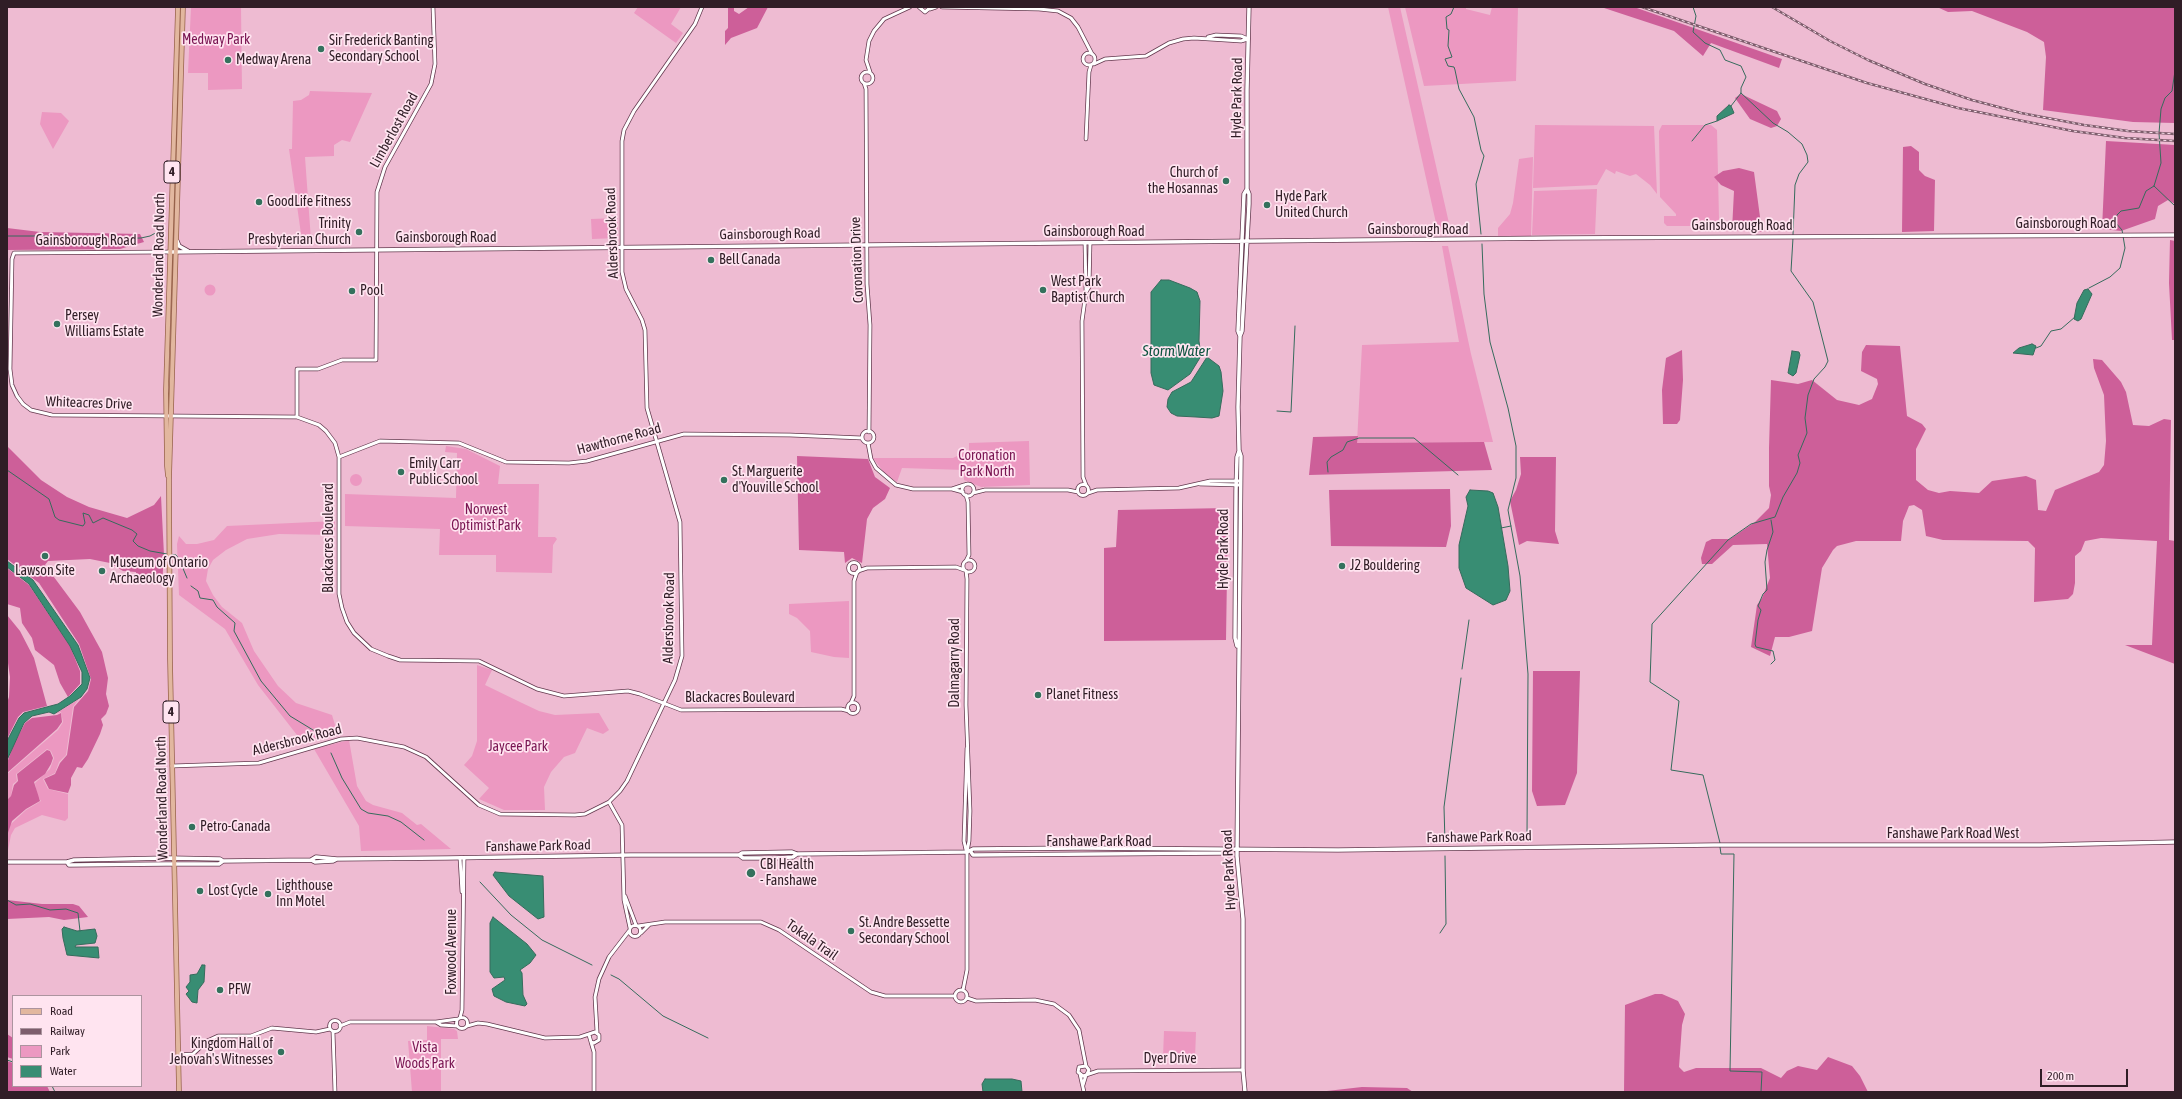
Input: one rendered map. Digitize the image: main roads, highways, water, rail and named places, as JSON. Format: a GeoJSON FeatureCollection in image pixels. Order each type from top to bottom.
{"type":"FeatureCollection","features":[{"type":"Feature","properties":{"kind":"main road","name":"Wonderland Road North"},"geometry":{"type":"LineString","coordinates":[[169,480],[166,466],[166,416],[178,7]]}},
{"type":"Feature","properties":{"kind":"main road","name":"Wonderland Road North"},"geometry":{"type":"LineString","coordinates":[[179,1092],[172,766],[169,480],[174,313],[172,252],[175,235],[183,7]]}},
{"type":"Feature","properties":{"kind":"main road","name":"Hyde Park Road"},"geometry":{"type":"LineString","coordinates":[[1245,1092],[1243,1070],[1243,919],[1237,851],[1237,647],[1238,483],[1241,456],[1239,450],[1240,336],[1242,331],[1249,194],[1247,189],[1248,39],[1250,7]]}},
{"type":"Feature","properties":{"kind":"main road","name":"Hyde Park Road"},"geometry":{"type":"LineString","coordinates":[[1240,336],[1238,331],[1238,312],[1244,194],[1247,189]]}},
{"type":"Feature","properties":{"kind":"main road","name":"Gainsborough Road"},"geometry":{"type":"LineString","coordinates":[[172,252],[867,244],[2175,234]]}},
{"type":"Feature","properties":{"kind":"main road"},"geometry":{"type":"LineString","coordinates":[[175,235],[179,246],[189,251]]}},
{"type":"Feature","properties":{"kind":"main road","name":"Fanshawe Park Road West"},"geometry":{"type":"LineString","coordinates":[[1730,845],[2041,845],[2175,842]]}},
{"type":"Feature","properties":{"kind":"main road","name":"Fanshawe Park Road"},"geometry":{"type":"LineString","coordinates":[[174,858],[220,859],[223,861],[311,860],[315,862],[333,861],[337,859],[739,855],[742,853],[792,852],[797,854],[969,852],[973,855],[1226,853],[1228,850],[1450,849],[1730,845]]}},
{"type":"Feature","properties":{"kind":"main road"},"geometry":{"type":"LineString","coordinates":[[7,862],[67,862],[69,860],[174,858]]}},
{"type":"Feature","properties":{"kind":"main road","name":"Fanshawe Park Road"},"geometry":{"type":"LineString","coordinates":[[174,864],[219,864],[223,861]]}},
{"type":"Feature","properties":{"kind":"main road"},"geometry":{"type":"LineString","coordinates":[[67,862],[69,865],[174,864]]}},
{"type":"Feature","properties":{"kind":"water"},"geometry":{"type":"Polygon","coordinates":[[[1729,105],[1734,113],[1717,121],[1717,116],[1729,105]]]}},
{"type":"Feature","properties":{"kind":"water","name":"Storm Water"},"geometry":{"type":"Polygon","coordinates":[[[1161,280],[1169,280],[1190,288],[1197,292],[1200,301],[1199,341],[1201,356],[1190,374],[1168,390],[1154,385],[1151,373],[1151,292],[1161,280]]]}},
{"type":"Feature","properties":{"kind":"water"},"geometry":{"type":"Polygon","coordinates":[[[2088,289],[2092,294],[2081,319],[2078,321],[2074,319],[2077,303],[2084,290],[2088,289]]]}},
{"type":"Feature","properties":{"kind":"water"},"geometry":{"type":"Polygon","coordinates":[[[2032,344],[2036,346],[2033,355],[2013,353],[2019,348],[2032,344]]]}},
{"type":"Feature","properties":{"kind":"water"},"geometry":{"type":"Polygon","coordinates":[[[1792,351],[1799,352],[1800,355],[1796,373],[1793,376],[1788,373],[1792,351]]]}},
{"type":"Feature","properties":{"kind":"water","name":"Storm Water"},"geometry":{"type":"Polygon","coordinates":[[[1207,357],[1219,366],[1221,372],[1223,391],[1219,416],[1212,418],[1177,416],[1171,413],[1167,407],[1168,399],[1172,392],[1191,382],[1207,357]]]}},
{"type":"Feature","properties":{"kind":"water"},"geometry":{"type":"Polygon","coordinates":[[[1470,490],[1488,491],[1493,493],[1498,507],[1508,566],[1510,591],[1506,600],[1493,605],[1466,588],[1459,568],[1459,545],[1468,506],[1466,497],[1470,490]]]}},
{"type":"Feature","properties":{"kind":"water"},"geometry":{"type":"Polygon","coordinates":[[[7,561],[33,580],[78,645],[90,678],[87,689],[81,697],[54,714],[49,712],[32,716],[24,723],[7,760],[7,741],[19,718],[24,713],[58,704],[70,696],[82,684],[82,672],[70,646],[29,584],[7,567],[7,561]]]}},
{"type":"Feature","properties":{"kind":"water"},"geometry":{"type":"Polygon","coordinates":[[[495,872],[543,876],[544,917],[538,919],[509,896],[493,875],[495,872]]]}},
{"type":"Feature","properties":{"kind":"water"},"geometry":{"type":"Polygon","coordinates":[[[493,917],[527,944],[536,955],[530,963],[520,970],[522,973],[523,995],[527,1004],[525,1006],[506,1002],[494,996],[492,989],[505,980],[504,977],[494,978],[490,972],[490,923],[493,917]]]}},
{"type":"Feature","properties":{"kind":"water"},"geometry":{"type":"Polygon","coordinates":[[[64,927],[77,931],[95,929],[97,936],[95,943],[76,945],[75,947],[98,947],[99,958],[67,955],[62,929],[64,927]]]}},
{"type":"Feature","properties":{"kind":"water"},"geometry":{"type":"Polygon","coordinates":[[[202,965],[205,965],[204,982],[198,990],[197,1003],[192,1002],[186,994],[189,991],[186,987],[190,982],[190,975],[197,974],[202,965]]]}},
{"type":"Feature","properties":{"kind":"water"},"geometry":{"type":"Polygon","coordinates":[[[985,1079],[1012,1079],[1021,1081],[1022,1092],[983,1092],[982,1084],[985,1079]]]}},
{"type":"Feature","properties":{"kind":"waterway"},"geometry":{"type":"LineString","coordinates":[[1454,7],[1451,14],[1446,17],[1447,29],[1449,30],[1448,46],[1452,57],[1445,59],[1448,66],[1454,67],[1459,89],[1474,117],[1481,150],[1484,156],[1476,184],[1481,234]]}},
{"type":"Feature","properties":{"kind":"waterway"},"geometry":{"type":"LineString","coordinates":[[1693,7],[1696,16],[1693,32],[1705,43],[1720,50],[1725,60],[1741,66],[1746,77],[1741,88],[1741,93],[1731,106]]}},
{"type":"Feature","properties":{"kind":"waterway"},"geometry":{"type":"LineString","coordinates":[[2089,288],[2110,277],[2120,268],[2125,248],[2122,230],[2115,222],[2117,215],[2121,211],[2139,208],[2146,191],[2154,186],[2161,163],[2159,133],[2161,109],[2165,98],[2172,91],[2175,71]]}},
{"type":"Feature","properties":{"kind":"waterway"},"geometry":{"type":"LineString","coordinates":[[1741,93],[1773,123],[1788,132],[1802,144],[1807,155],[1808,162],[1799,174],[1795,185],[1793,235]]}},
{"type":"Feature","properties":{"kind":"waterway"},"geometry":{"type":"LineString","coordinates":[[1692,141],[1705,125],[1717,121]]}},
{"type":"Feature","properties":{"kind":"waterway"},"geometry":{"type":"LineString","coordinates":[[2154,186],[2175,206]]}},
{"type":"Feature","properties":{"kind":"waterway"},"geometry":{"type":"LineString","coordinates":[[7,236],[52,236],[106,239],[141,238],[150,236],[161,230]]}},
{"type":"Feature","properties":{"kind":"waterway"},"geometry":{"type":"LineString","coordinates":[[1720,843],[1703,775],[1671,770],[1679,701],[1650,682],[1652,624],[1728,540],[1751,524],[1775,517],[1783,497],[1797,473],[1800,463],[1798,455],[1807,433],[1805,418],[1808,395],[1814,379],[1825,367],[1828,361],[1813,302],[1791,271],[1793,238]]}},
{"type":"Feature","properties":{"kind":"waterway"},"geometry":{"type":"LineString","coordinates":[[1482,244],[1484,294],[1490,342],[1508,408],[1516,446],[1516,478],[1508,510],[1520,576],[1528,674],[1527,836]]}},
{"type":"Feature","properties":{"kind":"waterway"},"geometry":{"type":"LineString","coordinates":[[2036,348],[2041,346],[2051,331],[2061,329],[2075,317]]}},
{"type":"Feature","properties":{"kind":"waterway"},"geometry":{"type":"LineString","coordinates":[[1277,411],[1291,412],[1295,326]]}},
{"type":"Feature","properties":{"kind":"waterway"},"geometry":{"type":"LineString","coordinates":[[1328,472],[1327,462],[1331,457],[1343,450],[1347,442],[1359,438],[1414,438],[1458,475]]}},
{"type":"Feature","properties":{"kind":"waterway"},"geometry":{"type":"LineString","coordinates":[[7,470],[49,499],[55,517],[59,520],[83,526],[85,523],[83,513],[89,515],[93,523],[103,518],[132,530],[137,534],[133,541],[138,546],[150,551],[167,554]]}},
{"type":"Feature","properties":{"kind":"waterway"},"geometry":{"type":"LineString","coordinates":[[1771,520],[1773,532],[1765,562],[1767,590],[1763,594],[1758,606],[1761,610],[1758,620],[1755,644],[1756,647],[1773,651],[1775,660],[1771,664]]}},
{"type":"Feature","properties":{"kind":"waterway"},"geometry":{"type":"LineString","coordinates":[[1501,528],[1511,526]]}},
{"type":"Feature","properties":{"kind":"waterway"},"geometry":{"type":"LineString","coordinates":[[170,554],[176,555],[179,559],[187,578]]}},
{"type":"Feature","properties":{"kind":"waterway"},"geometry":{"type":"LineString","coordinates":[[191,586],[198,591],[200,598],[213,600],[217,607],[235,623],[234,631],[261,681],[290,716],[318,733]]}},
{"type":"Feature","properties":{"kind":"waterway"},"geometry":{"type":"LineString","coordinates":[[1462,669],[1469,620]]}},
{"type":"Feature","properties":{"kind":"waterway"},"geometry":{"type":"LineString","coordinates":[[1445,842],[1444,807],[1461,678]]}},
{"type":"Feature","properties":{"kind":"waterway"},"geometry":{"type":"LineString","coordinates":[[331,753],[342,778],[361,809],[368,813],[388,816],[401,822],[424,840]]}},
{"type":"Feature","properties":{"kind":"waterway"},"geometry":{"type":"LineString","coordinates":[[1720,847],[1721,854],[1734,854],[1730,1071],[1762,1072],[1761,1092]]}},
{"type":"Feature","properties":{"kind":"waterway"},"geometry":{"type":"LineString","coordinates":[[1440,933],[1446,924],[1445,856]]}},
{"type":"Feature","properties":{"kind":"waterway"},"geometry":{"type":"LineString","coordinates":[[480,882],[511,915],[542,940],[592,965]]}},
{"type":"Feature","properties":{"kind":"waterway"},"geometry":{"type":"LineString","coordinates":[[7,900],[16,905],[30,904],[50,910],[66,909],[78,913],[80,931]]}},
{"type":"Feature","properties":{"kind":"waterway"},"geometry":{"type":"LineString","coordinates":[[611,975],[619,979],[663,1016],[708,1038]]}},
{"type":"Feature","properties":{"kind":"waterway"},"geometry":{"type":"LineString","coordinates":[[7,1060],[12,1062]]}},
{"type":"Feature","properties":{"kind":"waterway"},"geometry":{"type":"LineString","coordinates":[[52,1087],[55,1092]]}},
{"type":"Feature","properties":{"kind":"railway"},"geometry":{"type":"LineString","coordinates":[[1642,7],[1867,83],[1958,108],[2073,131],[2125,138],[2175,141]]}},
{"type":"Feature","properties":{"kind":"railway"},"geometry":{"type":"LineString","coordinates":[[1772,7],[1830,41],[1868,60],[1925,84],[1972,100],[2021,113],[2084,125],[2128,131],[2175,134]]}},
{"type":"Feature","properties":{"kind":"place","name":"Sir Frederick Banting Secondary School"},"geometry":{"type":"Point","coordinates":[321,49]}},
{"type":"Feature","properties":{"kind":"place","name":"Medway Arena"},"geometry":{"type":"Point","coordinates":[228,60]}},
{"type":"Feature","properties":{"kind":"place","name":"Church of the Hosannas"},"geometry":{"type":"Point","coordinates":[1226,181]}},
{"type":"Feature","properties":{"kind":"place","name":"GoodLife Fitness"},"geometry":{"type":"Point","coordinates":[259,202]}},
{"type":"Feature","properties":{"kind":"place","name":"Hyde Park United Church"},"geometry":{"type":"Point","coordinates":[1267,205]}},
{"type":"Feature","properties":{"kind":"place","name":"Trinity Presbyterian Church"},"geometry":{"type":"Point","coordinates":[359,232]}},
{"type":"Feature","properties":{"kind":"place","name":"Bell Canada"},"geometry":{"type":"Point","coordinates":[711,260]}},
{"type":"Feature","properties":{"kind":"place","name":"West Park Baptist Church"},"geometry":{"type":"Point","coordinates":[1043,290]}},
{"type":"Feature","properties":{"kind":"place","name":"Pool"},"geometry":{"type":"Point","coordinates":[352,291]}},
{"type":"Feature","properties":{"kind":"place","name":"Persey Williams Estate"},"geometry":{"type":"Point","coordinates":[57,324]}},
{"type":"Feature","properties":{"kind":"place","name":"Emily Carr Public School"},"geometry":{"type":"Point","coordinates":[401,472]}},
{"type":"Feature","properties":{"kind":"place","name":"St. Marguerite d'Youville School"},"geometry":{"type":"Point","coordinates":[724,480]}},
{"type":"Feature","properties":{"kind":"place","name":"Lawson Site"},"geometry":{"type":"Point","coordinates":[45,556]}},
{"type":"Feature","properties":{"kind":"place","name":"J2 Bouldering"},"geometry":{"type":"Point","coordinates":[1342,566]}},
{"type":"Feature","properties":{"kind":"place","name":"Museum of Ontario Archaeology"},"geometry":{"type":"Point","coordinates":[102,571]}},
{"type":"Feature","properties":{"kind":"place","name":"Planet Fitness"},"geometry":{"type":"Point","coordinates":[1038,695]}},
{"type":"Feature","properties":{"kind":"place","name":"Petro-Canada"},"geometry":{"type":"Point","coordinates":[192,827]}},
{"type":"Feature","properties":{"kind":"place","name":"CBI Health - Fanshawe"},"geometry":{"type":"Point","coordinates":[751,873]}},
{"type":"Feature","properties":{"kind":"place","name":"Lost Cycle"},"geometry":{"type":"Point","coordinates":[200,891]}},
{"type":"Feature","properties":{"kind":"place","name":"Lighthouse Inn Motel"},"geometry":{"type":"Point","coordinates":[268,894]}},
{"type":"Feature","properties":{"kind":"place","name":"St. Andre Bessette Secondary School"},"geometry":{"type":"Point","coordinates":[851,931]}},
{"type":"Feature","properties":{"kind":"place","name":"PFW"},"geometry":{"type":"Point","coordinates":[220,990]}},
{"type":"Feature","properties":{"kind":"place","name":"Kingdom Hall of Jehovah's Witnesses"},"geometry":{"type":"Point","coordinates":[281,1052]}},
{"type":"Feature","properties":{"kind":"park label","name":"Medway Park"},"geometry":{"type":"Point","coordinates":[216,40]}},
{"type":"Feature","properties":{"kind":"park label","name":"Coronation Park North"},"geometry":{"type":"Point","coordinates":[987,464]}},
{"type":"Feature","properties":{"kind":"park label","name":"Norwest Optimist Park"},"geometry":{"type":"Point","coordinates":[486,518]}},
{"type":"Feature","properties":{"kind":"park label","name":"Jaycee Park"},"geometry":{"type":"Point","coordinates":[518,747]}},
{"type":"Feature","properties":{"kind":"park label","name":"Vista Woods Park"},"geometry":{"type":"Point","coordinates":[425,1056]}}]}
